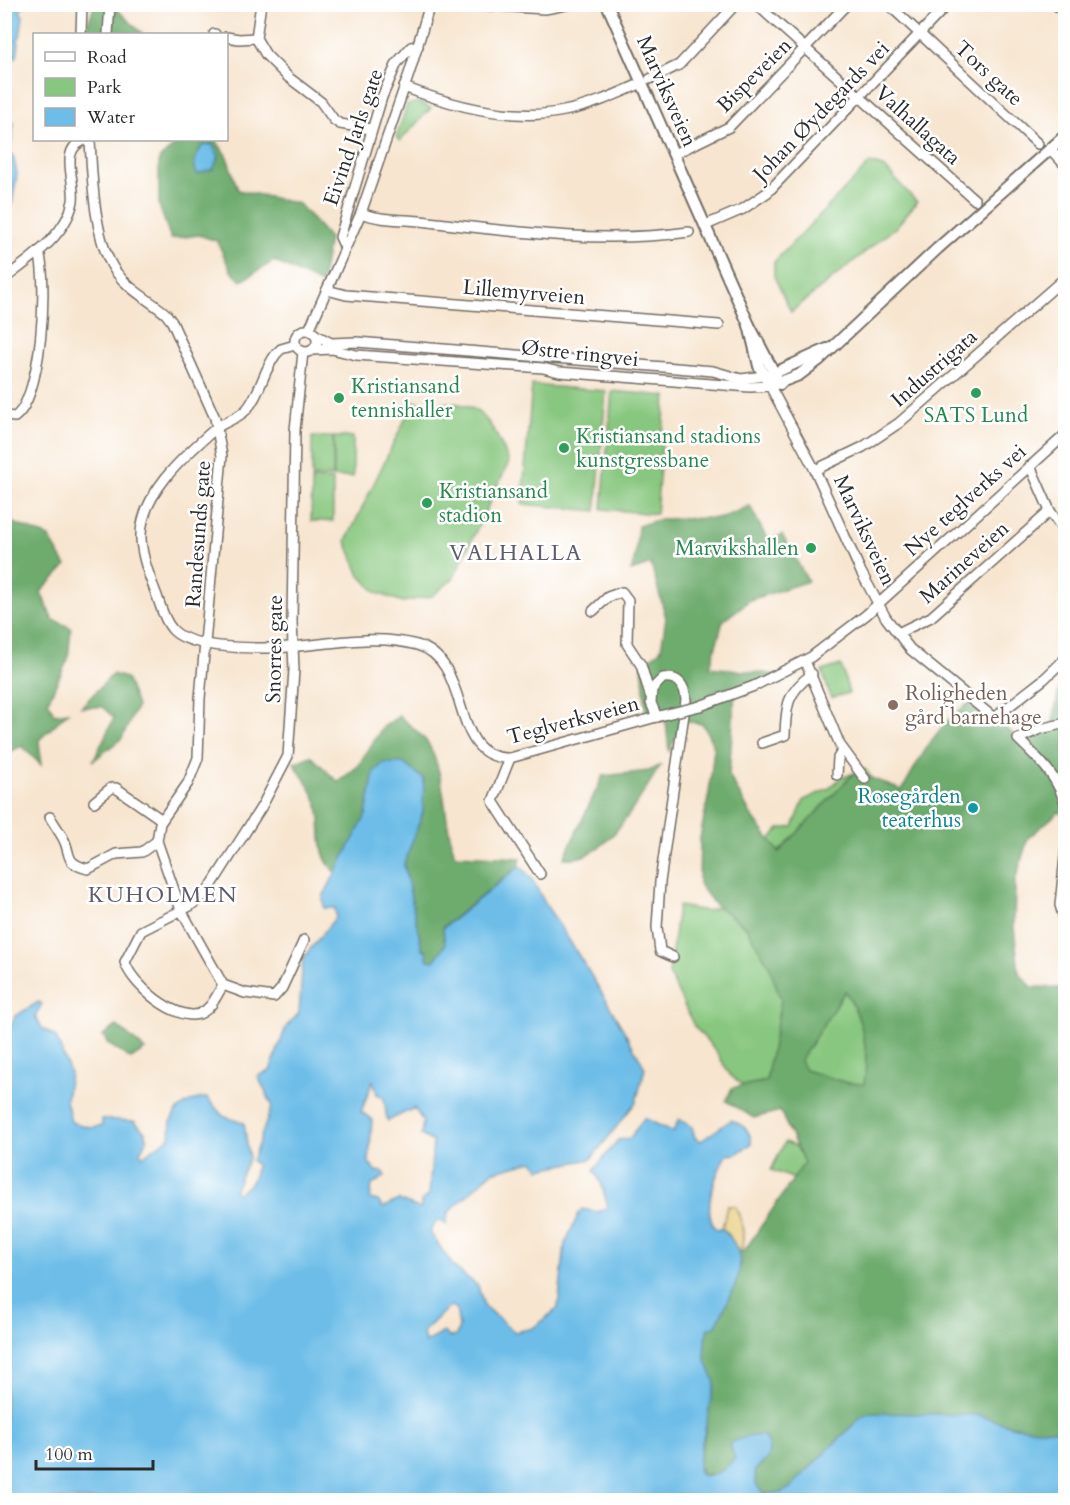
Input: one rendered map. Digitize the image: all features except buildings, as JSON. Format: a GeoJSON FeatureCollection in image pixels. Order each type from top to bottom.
{"type":"FeatureCollection","features":[{"type":"Feature","properties":{"kind":"main road","name":"Marviksveien"},"geometry":{"type":"LineString","coordinates":[[607,4],[646,81],[674,154],[775,385]]}},
{"type":"Feature","properties":{"kind":"main road","name":"Østre ringvei"},"geometry":{"type":"LineString","coordinates":[[775,385],[810,368],[1065,135]]}},
{"type":"Feature","properties":{"kind":"main road","name":"Østre ringvei"},"geometry":{"type":"LineString","coordinates":[[769,375],[831,347]]}},
{"type":"Feature","properties":{"kind":"street"},"geometry":{"type":"LineString","coordinates":[[81,33],[82,4]]}},
{"type":"Feature","properties":{"kind":"street"},"geometry":{"type":"LineString","coordinates":[[108,33],[110,4]]}},
{"type":"Feature","properties":{"kind":"street"},"geometry":{"type":"LineString","coordinates":[[261,4],[256,38],[275,65],[321,102],[334,120],[340,124],[371,129]]}},
{"type":"Feature","properties":{"kind":"street","name":"Eivind Jarls gate"},"geometry":{"type":"LineString","coordinates":[[313,333],[327,290],[361,213],[430,4]]}},
{"type":"Feature","properties":{"kind":"street"},"geometry":{"type":"LineString","coordinates":[[465,4],[545,9],[571,4]]}},
{"type":"Feature","properties":{"kind":"street"},"geometry":{"type":"LineString","coordinates":[[404,87],[458,105],[490,111],[536,114],[576,109],[679,65],[736,4]]}},
{"type":"Feature","properties":{"kind":"street","name":"Valhallagata"},"geometry":{"type":"LineString","coordinates":[[756,4],[975,200]]}},
{"type":"Feature","properties":{"kind":"street","name":"Bispeveien"},"geometry":{"type":"LineString","coordinates":[[674,154],[729,127],[847,4]]}},
{"type":"Feature","properties":{"kind":"street","name":"Tors gate"},"geometry":{"type":"LineString","coordinates":[[888,4],[1038,144]]}},
{"type":"Feature","properties":{"kind":"street","name":"Johan Øydegards vei"},"geometry":{"type":"LineString","coordinates":[[706,225],[762,197],[948,4]]}},
{"type":"Feature","properties":{"kind":"street"},"geometry":{"type":"LineString","coordinates":[[1055,4],[1065,14]]}},
{"type":"Feature","properties":{"kind":"street"},"geometry":{"type":"LineString","coordinates":[[228,36],[239,39],[256,38]]}},
{"type":"Feature","properties":{"kind":"street","name":"Eivind Jarls gate"},"geometry":{"type":"LineString","coordinates":[[345,248],[340,237],[371,129],[397,63],[411,47],[418,46]]}},
{"type":"Feature","properties":{"kind":"street"},"geometry":{"type":"LineString","coordinates":[[4,279],[39,251],[64,225],[71,210],[74,192],[69,156],[76,145],[86,141]]}},
{"type":"Feature","properties":{"kind":"street","name":"Randesunds gate"},"geometry":{"type":"LineString","coordinates":[[88,141],[95,200],[107,255],[117,273],[132,289],[166,314],[172,322],[212,412],[222,456],[196,769],[162,820]]}},
{"type":"Feature","properties":{"kind":"street"},"geometry":{"type":"LineString","coordinates":[[1050,149],[1065,166]]}},
{"type":"Feature","properties":{"kind":"street"},"geometry":{"type":"LineString","coordinates":[[361,213],[491,229],[605,238],[634,238],[688,232]]}},
{"type":"Feature","properties":{"kind":"street"},"geometry":{"type":"LineString","coordinates":[[4,416],[15,417],[26,405],[30,394],[44,313],[39,251]]}},
{"type":"Feature","properties":{"kind":"street","name":"Industrigata"},"geometry":{"type":"LineString","coordinates":[[815,470],[837,461],[887,432],[1065,277]]}},
{"type":"Feature","properties":{"kind":"street","name":"Lillemyrveien"},"geometry":{"type":"LineString","coordinates":[[327,290],[378,298],[718,325]]}},
{"type":"Feature","properties":{"kind":"street","name":"Teglverksveien"},"geometry":{"type":"LineString","coordinates":[[313,333],[298,333],[296,345],[281,348],[246,411],[216,428],[154,494],[146,513],[141,538],[152,583],[170,626],[185,639],[254,648],[293,647],[365,640],[403,642],[424,647],[438,656],[447,669],[477,743],[486,754],[510,758],[700,706],[745,690],[805,661]]}},
{"type":"Feature","properties":{"kind":"street","name":"Snorres gate"},"geometry":{"type":"LineString","coordinates":[[181,910],[198,901],[213,885],[262,806],[288,756],[294,670],[295,430],[308,351],[318,342],[313,333]]}},
{"type":"Feature","properties":{"kind":"street","name":"Østre ringvei"},"geometry":{"type":"LineString","coordinates":[[313,333],[331,343],[357,342],[713,371],[741,379],[769,375]]}},
{"type":"Feature","properties":{"kind":"street"},"geometry":{"type":"LineString","coordinates":[[296,345],[308,351]]}},
{"type":"Feature","properties":{"kind":"street","name":"Østre ringvei"},"geometry":{"type":"LineString","coordinates":[[308,351],[332,349],[356,355],[543,368],[559,372],[750,387],[775,385]]}},
{"type":"Feature","properties":{"kind":"street","name":"Marviksveien"},"geometry":{"type":"LineString","coordinates":[[775,385],[861,572],[878,604],[898,633],[919,657],[994,718],[1044,679],[1065,658]]}},
{"type":"Feature","properties":{"kind":"street","name":"Nye teglverks vei"},"geometry":{"type":"LineString","coordinates":[[805,661],[878,604],[1065,434]]}},
{"type":"Feature","properties":{"kind":"street"},"geometry":{"type":"LineString","coordinates":[[1030,466],[1050,511],[1065,534]]}},
{"type":"Feature","properties":{"kind":"street","name":"Marineveien"},"geometry":{"type":"LineString","coordinates":[[898,633],[931,616],[1050,511]]}},
{"type":"Feature","properties":{"kind":"street"},"geometry":{"type":"LineString","coordinates":[[593,611],[608,597],[622,592],[630,603],[627,644],[645,674],[650,695]]}},
{"type":"Feature","properties":{"kind":"street"},"geometry":{"type":"LineString","coordinates":[[805,661],[843,750],[865,778]]}},
{"type":"Feature","properties":{"kind":"street"},"geometry":{"type":"LineString","coordinates":[[762,743],[785,735],[787,708],[791,695],[796,687],[812,674]]}},
{"type":"Feature","properties":{"kind":"street","name":"Teglverksveien"},"geometry":{"type":"LineString","coordinates":[[662,716],[650,695],[656,682],[670,677],[682,684],[686,692],[658,902],[660,951],[673,957]]}},
{"type":"Feature","properties":{"kind":"street"},"geometry":{"type":"LineString","coordinates":[[1065,723],[1040,729],[1018,739],[1054,778],[1063,795],[1065,810]]}},
{"type":"Feature","properties":{"kind":"street"},"geometry":{"type":"LineString","coordinates":[[837,776],[838,758],[843,750]]}},
{"type":"Feature","properties":{"kind":"street"},"geometry":{"type":"LineString","coordinates":[[510,758],[493,801],[540,874]]}},
{"type":"Feature","properties":{"kind":"street"},"geometry":{"type":"LineString","coordinates":[[94,802],[111,788],[116,788],[162,820],[157,841],[181,910],[223,985],[245,993],[274,997],[282,988],[304,940]]}},
{"type":"Feature","properties":{"kind":"street"},"geometry":{"type":"LineString","coordinates":[[50,817],[65,840],[68,857],[83,868],[94,868],[116,854],[142,852],[157,841]]}},
{"type":"Feature","properties":{"kind":"street"},"geometry":{"type":"LineString","coordinates":[[1065,847],[1060,905],[1065,925]]}},
{"type":"Feature","properties":{"kind":"street"},"geometry":{"type":"LineString","coordinates":[[181,910],[141,931],[127,956],[128,970],[138,983],[166,1006],[187,1015],[198,1014],[207,1009],[223,985]]}},
{"type":"Feature","properties":{"kind":"green space"},"geometry":{"type":"Polygon","coordinates":[[[95,4],[112,5],[142,33],[84,33],[95,4]]]}},
{"type":"Feature","properties":{"kind":"green space"},"geometry":{"type":"Polygon","coordinates":[[[418,102],[431,108],[400,141],[396,137],[407,105],[418,102]]]}},
{"type":"Feature","properties":{"kind":"green space"},"geometry":{"type":"Polygon","coordinates":[[[180,141],[217,141],[227,157],[238,190],[299,204],[329,238],[321,284],[274,261],[241,281],[231,271],[217,241],[199,235],[171,239],[159,205],[159,159],[180,141]]]}},
{"type":"Feature","properties":{"kind":"green space"},"geometry":{"type":"Polygon","coordinates":[[[870,163],[885,168],[917,202],[896,227],[791,312],[774,276],[774,262],[870,163]]]}},
{"type":"Feature","properties":{"kind":"green space","name":"Kristiansand stadions kunstgressbane"},"geometry":{"type":"Polygon","coordinates":[[[532,385],[606,391],[596,511],[522,504],[532,385]]]}},
{"type":"Feature","properties":{"kind":"green space"},"geometry":{"type":"Polygon","coordinates":[[[612,391],[666,396],[656,514],[602,509],[612,391]]]}},
{"type":"Feature","properties":{"kind":"green space"},"geometry":{"type":"Polygon","coordinates":[[[414,401],[429,405],[450,403],[473,409],[495,431],[509,462],[453,579],[432,596],[403,602],[377,593],[360,576],[346,541],[414,401]]]}},
{"type":"Feature","properties":{"kind":"green space"},"geometry":{"type":"Polygon","coordinates":[[[312,437],[333,437],[333,477],[312,477],[312,437]]]}},
{"type":"Feature","properties":{"kind":"green space"},"geometry":{"type":"Polygon","coordinates":[[[334,437],[353,437],[353,477],[334,477],[334,437]]]}},
{"type":"Feature","properties":{"kind":"green space"},"geometry":{"type":"Polygon","coordinates":[[[312,479],[333,480],[333,521],[311,521],[312,479]]]}},
{"type":"Feature","properties":{"kind":"green space"},"geometry":{"type":"Polygon","coordinates":[[[750,506],[768,541],[782,535],[808,581],[750,600],[723,621],[710,667],[778,675],[735,693],[729,775],[751,815],[779,852],[855,772],[902,790],[923,753],[940,730],[959,710],[971,702],[987,712],[1021,741],[1051,732],[1059,689],[1065,680],[1065,816],[1059,812],[1028,838],[1015,881],[1014,927],[1019,973],[1032,987],[1065,988],[1065,1431],[1040,1431],[1001,1423],[861,1417],[790,1488],[781,1493],[762,1493],[756,1484],[755,1470],[768,1458],[769,1448],[764,1436],[730,1444],[735,1459],[720,1473],[701,1475],[698,1462],[706,1429],[704,1343],[708,1328],[741,1264],[739,1254],[747,1247],[804,1163],[780,1111],[754,1118],[726,1101],[732,1088],[766,1081],[781,1000],[769,965],[746,927],[714,904],[699,884],[700,838],[709,793],[714,748],[703,724],[684,721],[669,751],[666,722],[646,712],[642,666],[661,649],[666,618],[651,564],[631,571],[635,557],[638,526],[660,519],[721,518],[750,506]],[[845,991],[800,1061],[805,1070],[848,1083],[864,1084],[865,1047],[860,1024],[845,991]]]}},
{"type":"Feature","properties":{"kind":"green space"},"geometry":{"type":"Polygon","coordinates":[[[4,519],[49,537],[66,566],[41,592],[52,619],[71,628],[68,659],[48,701],[54,714],[68,712],[39,740],[41,765],[22,746],[5,754],[4,519]]]}},
{"type":"Feature","properties":{"kind":"green space"},"geometry":{"type":"Polygon","coordinates":[[[841,665],[849,693],[831,698],[822,671],[841,665]]]}},
{"type":"Feature","properties":{"kind":"green space"},"geometry":{"type":"Polygon","coordinates":[[[113,674],[126,678],[137,706],[122,738],[93,761],[114,718],[103,707],[81,707],[113,674]]]}},
{"type":"Feature","properties":{"kind":"green space"},"geometry":{"type":"Polygon","coordinates":[[[399,716],[426,741],[435,758],[455,855],[521,858],[519,866],[443,927],[445,945],[434,962],[428,960],[426,951],[422,949],[404,864],[411,844],[372,783],[366,815],[336,873],[329,865],[322,849],[317,803],[294,763],[311,756],[338,782],[358,766],[382,728],[399,716]]]}},
{"type":"Feature","properties":{"kind":"green space"},"geometry":{"type":"Polygon","coordinates":[[[661,765],[633,809],[608,839],[595,850],[580,857],[564,858],[603,776],[649,771],[661,765]]]}},
{"type":"Feature","properties":{"kind":"green space"},"geometry":{"type":"Polygon","coordinates":[[[865,769],[896,810],[886,1074],[793,1116],[747,1089],[730,1075],[716,1051],[694,1026],[669,974],[678,906],[706,911],[736,901],[757,855],[779,829],[793,827],[804,800],[828,789],[841,778],[865,769]]]}},
{"type":"Feature","properties":{"kind":"green space"},"geometry":{"type":"Polygon","coordinates":[[[117,1026],[145,1050],[131,1059],[108,1044],[103,1035],[117,1026]]]}},
{"type":"Feature","properties":{"kind":"green space"},"geometry":{"type":"Polygon","coordinates":[[[785,1142],[800,1148],[809,1160],[800,1181],[771,1170],[785,1142]]]}},
{"type":"Feature","properties":{"kind":"sand"},"geometry":{"type":"Polygon","coordinates":[[[727,1206],[735,1206],[740,1217],[743,1242],[739,1254],[729,1235],[722,1228],[727,1206]]]}},
{"type":"Feature","properties":{"kind":"water"},"geometry":{"type":"Polygon","coordinates":[[[5,4],[24,5],[20,12],[23,16],[20,37],[17,40],[19,43],[17,56],[5,66],[5,4]]]}},
{"type":"Feature","properties":{"kind":"water"},"geometry":{"type":"Polygon","coordinates":[[[4,111],[14,124],[9,155],[13,156],[17,174],[12,204],[5,207],[4,111]]]}},
{"type":"Feature","properties":{"kind":"water"},"geometry":{"type":"Polygon","coordinates":[[[212,144],[219,156],[213,169],[197,174],[195,160],[198,153],[202,146],[212,144]]]}},
{"type":"Feature","properties":{"kind":"water"},"geometry":{"type":"Polygon","coordinates":[[[383,763],[403,763],[424,779],[423,812],[404,864],[422,949],[426,950],[428,960],[434,961],[445,945],[443,928],[520,866],[534,882],[645,1068],[636,1102],[591,1159],[540,1169],[533,1161],[492,1172],[449,1212],[446,1224],[438,1220],[431,1229],[431,1234],[454,1267],[478,1286],[484,1306],[515,1332],[533,1328],[558,1308],[565,1244],[579,1213],[582,1209],[598,1212],[608,1207],[601,1183],[594,1170],[618,1140],[630,1138],[644,1118],[673,1132],[679,1119],[692,1127],[695,1138],[701,1141],[731,1120],[739,1124],[750,1135],[751,1144],[736,1154],[726,1155],[711,1193],[712,1223],[717,1230],[722,1228],[732,1240],[738,1251],[740,1262],[736,1284],[715,1327],[708,1328],[706,1337],[705,1356],[715,1382],[698,1462],[699,1474],[714,1475],[735,1459],[730,1444],[733,1442],[746,1437],[764,1436],[769,1448],[768,1458],[755,1470],[756,1484],[763,1493],[781,1493],[790,1488],[861,1417],[869,1413],[979,1415],[1015,1427],[1065,1431],[1065,1500],[5,1500],[5,1027],[11,1025],[15,1016],[39,1002],[42,1004],[35,1016],[42,1028],[56,1037],[70,1073],[66,1100],[71,1122],[89,1127],[102,1126],[102,1119],[134,1121],[145,1132],[147,1139],[140,1152],[143,1156],[170,1137],[171,1122],[176,1112],[196,1100],[207,1098],[223,1116],[244,1123],[249,1158],[234,1191],[238,1193],[251,1182],[256,1165],[252,1161],[272,1106],[258,1076],[270,1071],[286,1027],[299,1013],[303,958],[336,917],[335,908],[324,908],[323,897],[366,815],[374,772],[383,763]],[[373,1081],[361,1112],[372,1119],[369,1163],[375,1171],[383,1172],[385,1176],[372,1185],[370,1199],[378,1201],[383,1208],[398,1200],[421,1209],[421,1202],[429,1195],[433,1142],[421,1135],[423,1121],[414,1108],[388,1121],[383,1097],[377,1094],[373,1081]],[[450,1306],[423,1332],[425,1343],[443,1332],[449,1337],[456,1336],[459,1327],[456,1308],[450,1306]]]}},
{"type":"Feature","properties":{"kind":"place","name":"SATS Lund"},"geometry":{"type":"Point","coordinates":[976,393]}},
{"type":"Feature","properties":{"kind":"place","name":"Kristiansand tennishaller"},"geometry":{"type":"Point","coordinates":[339,398]}},
{"type":"Feature","properties":{"kind":"place","name":"Kristiansand stadions kunstgressbane"},"geometry":{"type":"Point","coordinates":[564,448]}},
{"type":"Feature","properties":{"kind":"place","name":"Kristiansand stadion"},"geometry":{"type":"Point","coordinates":[427,503]}},
{"type":"Feature","properties":{"kind":"place","name":"Marvikshallen"},"geometry":{"type":"Point","coordinates":[811,548]}},
{"type":"Feature","properties":{"kind":"place","name":"Roligheden gård barnehage"},"geometry":{"type":"Point","coordinates":[893,705]}},
{"type":"Feature","properties":{"kind":"place","name":"Rosegården teaterhus"},"geometry":{"type":"Point","coordinates":[973,808]}},
{"type":"Feature","properties":{"kind":"district","name":"VALHALLA"},"geometry":{"type":"Point","coordinates":[516,552]}},
{"type":"Feature","properties":{"kind":"district","name":"KUHOLMEN"},"geometry":{"type":"Point","coordinates":[163,894]}}]}
